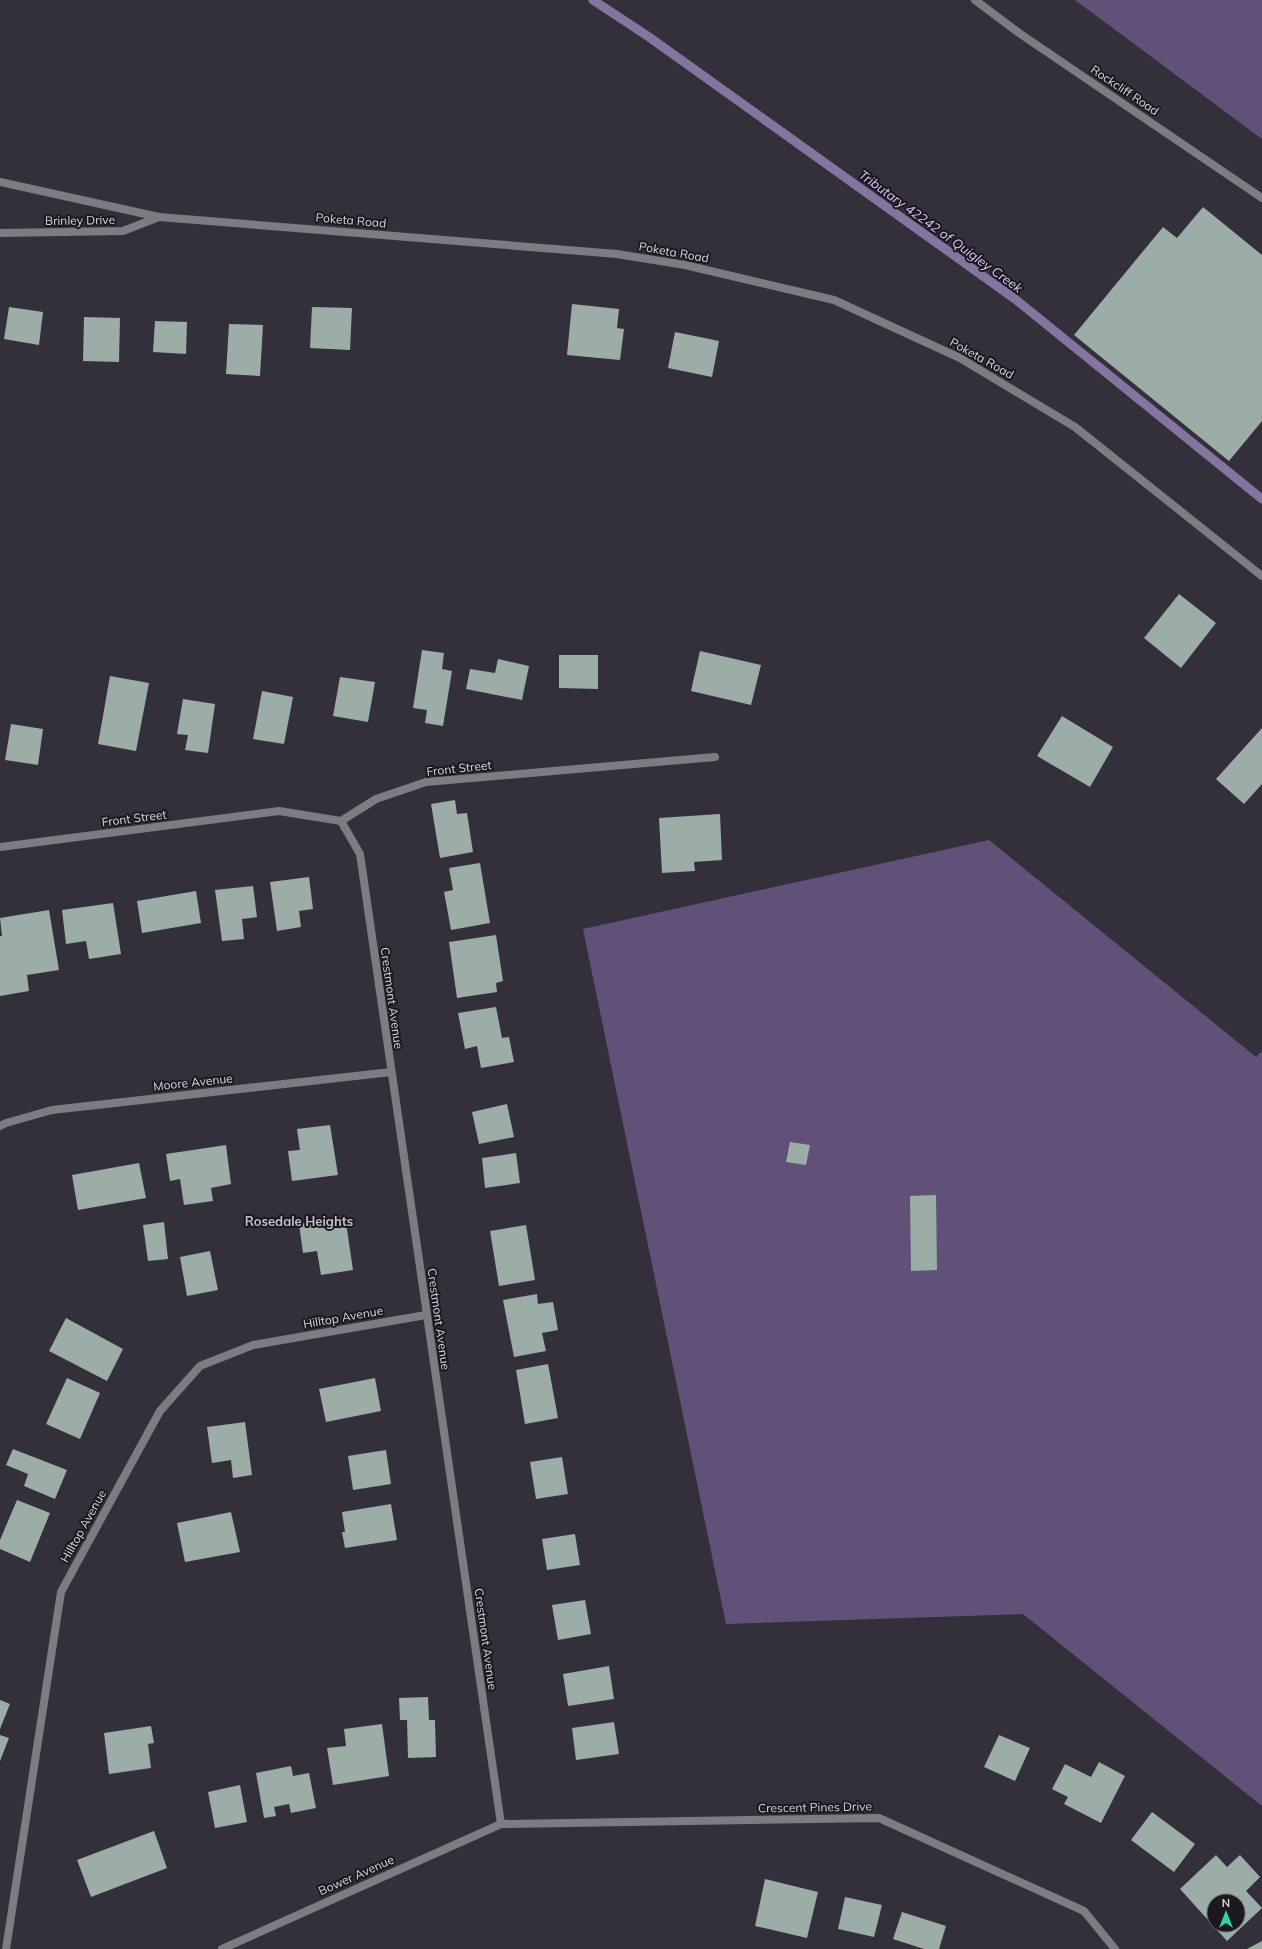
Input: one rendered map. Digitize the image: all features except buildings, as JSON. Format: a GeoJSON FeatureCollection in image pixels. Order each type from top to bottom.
{"type":"FeatureCollection","features":[{"type":"Feature","properties":{"kind":"street","name":"Rockcliff Road"},"geometry":{"type":"LineString","coordinates":[[975,0],[1019,33],[1262,198]]}},
{"type":"Feature","properties":{"kind":"street","name":"Poketa Road"},"geometry":{"type":"LineString","coordinates":[[0,182],[159,217],[617,254],[686,265],[834,300],[960,358],[1075,427],[1262,576]]}},
{"type":"Feature","properties":{"kind":"street","name":"Brinley Drive"},"geometry":{"type":"LineString","coordinates":[[0,233],[123,231],[159,217]]}},
{"type":"Feature","properties":{"kind":"street","name":"Front Street"},"geometry":{"type":"LineString","coordinates":[[0,847],[279,811],[341,821],[376,799],[426,782],[715,757]]}},
{"type":"Feature","properties":{"kind":"street","name":"Crestmont Avenue"},"geometry":{"type":"LineString","coordinates":[[341,821],[360,854],[501,1824]]}},
{"type":"Feature","properties":{"kind":"street","name":"Moore Avenue"},"geometry":{"type":"LineString","coordinates":[[0,1126],[52,1110],[391,1072]]}},
{"type":"Feature","properties":{"kind":"street","name":"Hilltop Avenue"},"geometry":{"type":"LineString","coordinates":[[6,1949],[61,1592],[160,1411],[200,1366],[253,1345],[426,1315]]}},
{"type":"Feature","properties":{"kind":"street","name":"Crescent Pines Drive"},"geometry":{"type":"LineString","coordinates":[[501,1824],[879,1818],[1084,1910],[1115,1949]]}},
{"type":"Feature","properties":{"kind":"street","name":"Bower Avenue"},"geometry":{"type":"LineString","coordinates":[[222,1949],[501,1824]]}},
{"type":"Feature","properties":{"kind":"shaded area"},"geometry":{"type":"Polygon","coordinates":[[[1075,0],[1262,0],[1262,139],[1075,0]]]}},
{"type":"Feature","properties":{"kind":"shaded area"},"geometry":{"type":"Polygon","coordinates":[[[989,840],[1256,1057],[1262,1051],[1262,1806],[1023,1614],[726,1624],[583,929],[989,840]]]}},
{"type":"Feature","properties":{"kind":"waterway","name":"Tributary 42242 of Quigley Creek"},"geometry":{"type":"LineString","coordinates":[[593,0],[649,37],[1015,299],[1262,499]]}},
{"type":"Feature","properties":{"kind":"district","name":"Rosedale Heights"},"geometry":{"type":"Point","coordinates":[299,1221]}}]}
